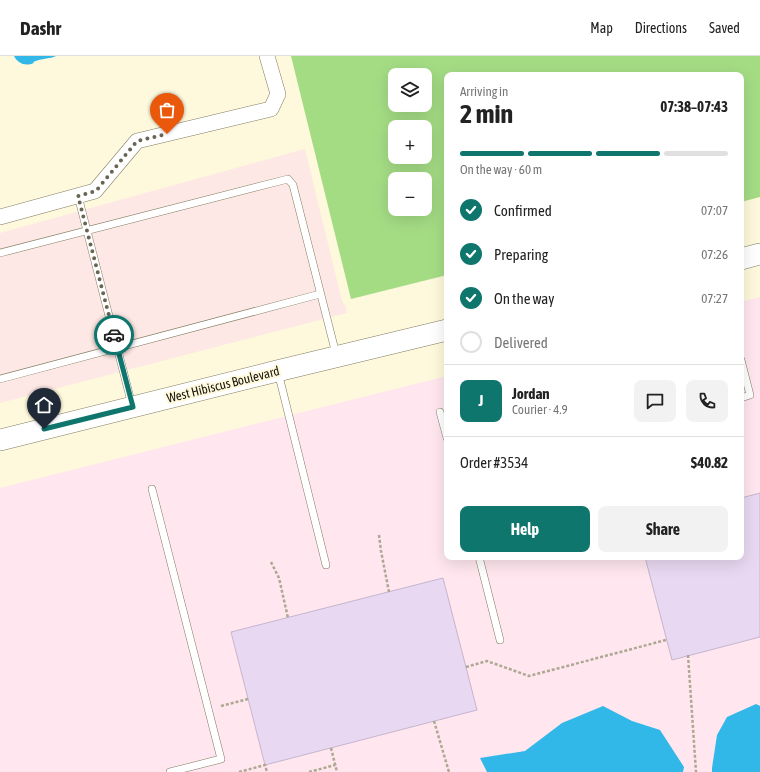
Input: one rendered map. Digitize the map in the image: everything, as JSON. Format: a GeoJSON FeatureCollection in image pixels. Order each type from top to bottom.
{"type":"FeatureCollection","features":[{"type":"Feature","properties":{"kind":"street"},"geometry":{"type":"LineString","coordinates":[[0,217],[96,191],[137,141],[271,109],[278,94],[267,56]]}},
{"type":"Feature","properties":{"kind":"street"},"geometry":{"type":"LineString","coordinates":[[744,258],[760,254]]}},
{"type":"Feature","properties":{"kind":"street","name":"West Hibiscus Boulevard"},"geometry":{"type":"LineString","coordinates":[[0,440],[277,370],[444,331]]}},
{"type":"Feature","properties":{"kind":"lane"},"geometry":{"type":"LineString","coordinates":[[0,253],[288,179],[293,185],[336,356]]}},
{"type":"Feature","properties":{"kind":"lane"},"geometry":{"type":"LineString","coordinates":[[78,196],[133,407]]}},
{"type":"Feature","properties":{"kind":"lane"},"geometry":{"type":"LineString","coordinates":[[0,378],[320,294]]}},
{"type":"Feature","properties":{"kind":"lane"},"geometry":{"type":"LineString","coordinates":[[277,370],[326,566]]}},
{"type":"Feature","properties":{"kind":"lane"},"geometry":{"type":"LineString","coordinates":[[744,372],[750,395],[744,397]]}},
{"type":"Feature","properties":{"kind":"lane"},"geometry":{"type":"LineString","coordinates":[[440,412],[444,427]]}},
{"type":"Feature","properties":{"kind":"lane"},"geometry":{"type":"LineString","coordinates":[[152,489],[221,759],[170,772]]}},
{"type":"Feature","properties":{"kind":"lane"},"geometry":{"type":"LineString","coordinates":[[480,560],[500,640]]}},
{"type":"Feature","properties":{"kind":"path"},"geometry":{"type":"LineString","coordinates":[[379,535],[389,592]]}},
{"type":"Feature","properties":{"kind":"path"},"geometry":{"type":"LineString","coordinates":[[271,562],[279,578],[288,618]]}},
{"type":"Feature","properties":{"kind":"path"},"geometry":{"type":"LineString","coordinates":[[466,666],[487,661],[529,676],[666,640]]}},
{"type":"Feature","properties":{"kind":"path"},"geometry":{"type":"LineString","coordinates":[[688,655],[696,772]]}},
{"type":"Feature","properties":{"kind":"path"},"geometry":{"type":"LineString","coordinates":[[208,709],[248,699]]}},
{"type":"Feature","properties":{"kind":"path"},"geometry":{"type":"LineString","coordinates":[[434,721],[449,772]]}},
{"type":"Feature","properties":{"kind":"path"},"geometry":{"type":"LineString","coordinates":[[331,748],[337,772]]}},
{"type":"Feature","properties":{"kind":"path"},"geometry":{"type":"LineString","coordinates":[[239,772],[265,765],[267,772]]}},
{"type":"Feature","properties":{"kind":"path"},"geometry":{"type":"LineString","coordinates":[[308,772],[335,765]]}},
{"type":"Feature","properties":{"kind":"shaded area"},"geometry":{"type":"Polygon","coordinates":[[[305,149],[342,301],[346,307],[347,313],[0,403],[0,233],[305,149]]]}},
{"type":"Feature","properties":{"kind":"shaded area"},"geometry":{"type":"Polygon","coordinates":[[[760,297],[760,772],[0,772],[0,488],[444,377],[444,560],[744,560],[744,301],[760,297]]]}},
{"type":"Feature","properties":{"kind":"green space"},"geometry":{"type":"Polygon","coordinates":[[[291,56],[760,56],[760,197],[744,201],[744,72],[444,72],[444,276],[351,299],[291,56]]]}},
{"type":"Feature","properties":{"kind":"water"},"geometry":{"type":"Polygon","coordinates":[[[14,56],[56,56],[25,64],[21,63],[14,56]]]}},
{"type":"Feature","properties":{"kind":"water"},"geometry":{"type":"Polygon","coordinates":[[[756,704],[760,706],[760,772],[712,772],[717,735],[727,717],[756,704]]]}},
{"type":"Feature","properties":{"kind":"water"},"geometry":{"type":"Polygon","coordinates":[[[603,706],[632,721],[660,730],[684,767],[683,772],[487,772],[480,758],[525,751],[562,723],[603,706]]]}},
{"type":"Feature","properties":{"kind":"building"},"geometry":{"type":"Polygon","coordinates":[[[760,493],[760,637],[672,660],[646,560],[744,560],[744,497],[760,493]]]}},
{"type":"Feature","properties":{"kind":"building"},"geometry":{"type":"Polygon","coordinates":[[[443,578],[477,710],[265,765],[231,632],[443,578]]]}},
{"type":"Feature","properties":{"kind":"way so far"},"geometry":{"type":"LineString","coordinates":[[114,335],[78,196],[96,191],[137,141],[167,134]]}},
{"type":"Feature","properties":{"kind":"route"},"geometry":{"type":"LineString","coordinates":[[44,429],[133,407],[114,335]]}}]}
